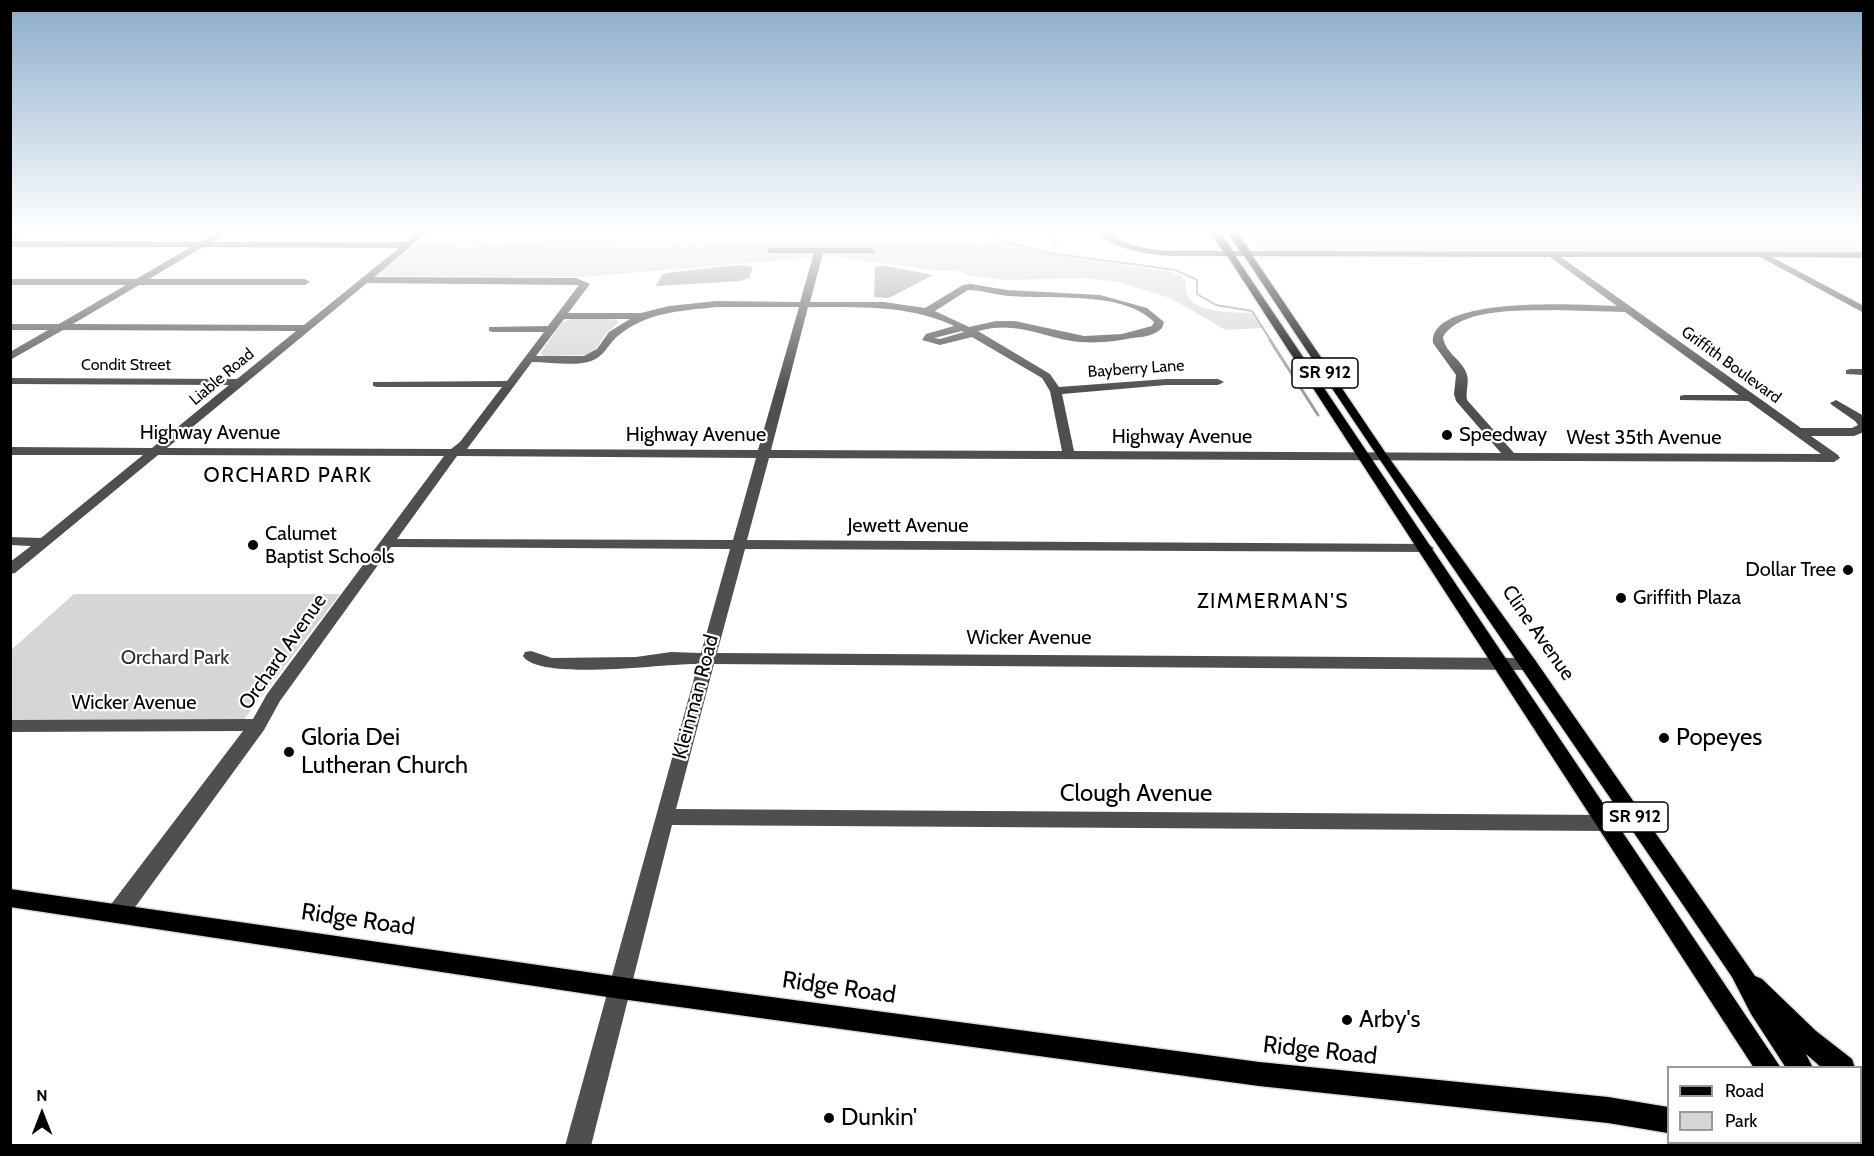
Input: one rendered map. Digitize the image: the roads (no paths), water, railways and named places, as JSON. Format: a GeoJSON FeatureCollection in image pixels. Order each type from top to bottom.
{"type":"FeatureCollection","features":[{"type":"Feature","properties":{"kind":"main road","name":"SR 912"},"geometry":{"type":"LineString","coordinates":[[1250,284],[1427,548],[1768,1066]]}},
{"type":"Feature","properties":{"kind":"main road","name":"Cline Avenue"},"geometry":{"type":"LineString","coordinates":[[1267,284],[1382,457],[1529,664],[1740,970],[1759,1006],[1800,1066]]}},
{"type":"Feature","properties":{"kind":"main road","name":"Ridge Road"},"geometry":{"type":"LineString","coordinates":[[10,898],[621,988],[1277,1076],[1666,1117]]}},
{"type":"Feature","properties":{"kind":"main road"},"geometry":{"type":"LineString","coordinates":[[1740,970],[1792,1026],[1820,1052],[1840,1066]]}},
{"type":"Feature","properties":{"kind":"main road"},"geometry":{"type":"LineString","coordinates":[[1737,1144],[1754,1146]]}},
{"type":"Feature","properties":{"kind":"street"},"geometry":{"type":"LineString","coordinates":[[10,357],[135,284]]}},
{"type":"Feature","properties":{"kind":"street","name":"Liable Road"},"geometry":{"type":"LineString","coordinates":[[10,570],[360,284]]}},
{"type":"Feature","properties":{"kind":"street","name":"Orchard Avenue"},"geometry":{"type":"LineString","coordinates":[[117,914],[258,725],[273,698],[453,453],[464,445],[585,284]]}},
{"type":"Feature","properties":{"kind":"street","name":"Kleinman Road"},"geometry":{"type":"LineString","coordinates":[[578,1146],[706,659],[810,284]]}},
{"type":"Feature","properties":{"kind":"street"},"geometry":{"type":"LineString","coordinates":[[927,311],[971,284]]}},
{"type":"Feature","properties":{"kind":"street","name":"Griffith Boulevard"},"geometry":{"type":"LineString","coordinates":[[1593,284],[1834,458]]}},
{"type":"Feature","properties":{"kind":"street"},"geometry":{"type":"LineString","coordinates":[[1816,284],[1863,310]]}},
{"type":"Feature","properties":{"kind":"street"},"geometry":{"type":"LineString","coordinates":[[966,287],[980,287],[1005,293],[1095,296],[1144,310],[1160,322],[1157,328],[1150,332],[1092,339],[1050,333],[1026,325],[1008,323],[993,323],[969,330]]}},
{"type":"Feature","properties":{"kind":"street"},"geometry":{"type":"LineString","coordinates":[[561,316],[641,316],[689,306],[804,304],[884,305],[927,311],[969,330],[1039,370],[1051,382],[1056,391],[1069,456]]}},
{"type":"Feature","properties":{"kind":"street"},"geometry":{"type":"LineString","coordinates":[[1511,458],[1462,401],[1459,391],[1462,377],[1458,367],[1438,344],[1438,334],[1441,328],[1460,316],[1486,310],[1628,309]]}},
{"type":"Feature","properties":{"kind":"street"},"geometry":{"type":"LineString","coordinates":[[530,359],[586,359],[602,351],[613,334],[641,316]]}},
{"type":"Feature","properties":{"kind":"street"},"geometry":{"type":"LineString","coordinates":[[10,327],[307,328]]}},
{"type":"Feature","properties":{"kind":"street"},"geometry":{"type":"LineString","coordinates":[[493,329],[552,329]]}},
{"type":"Feature","properties":{"kind":"street"},"geometry":{"type":"LineString","coordinates":[[1850,372],[1863,372]]}},
{"type":"Feature","properties":{"kind":"street","name":"Condit Street"},"geometry":{"type":"LineString","coordinates":[[10,381],[242,382]]}},
{"type":"Feature","properties":{"kind":"street","name":"Bayberry Lane"},"geometry":{"type":"LineString","coordinates":[[1056,391],[1166,382],[1218,382]]}},
{"type":"Feature","properties":{"kind":"street"},"geometry":{"type":"LineString","coordinates":[[377,384],[511,384]]}},
{"type":"Feature","properties":{"kind":"street"},"geometry":{"type":"LineString","coordinates":[[1684,398],[1752,398]]}},
{"type":"Feature","properties":{"kind":"street"},"geometry":{"type":"LineString","coordinates":[[1799,432],[1854,432],[1863,427],[1860,419],[1836,402]]}},
{"type":"Feature","properties":{"kind":"street","name":"Highway Avenue"},"geometry":{"type":"LineString","coordinates":[[10,452],[1382,457]]}},
{"type":"Feature","properties":{"kind":"street","name":"West 35th Avenue"},"geometry":{"type":"LineString","coordinates":[[1382,457],[1834,458]]}},
{"type":"Feature","properties":{"kind":"street"},"geometry":{"type":"LineString","coordinates":[[10,541],[45,542]]}},
{"type":"Feature","properties":{"kind":"street","name":"Jewett Avenue"},"geometry":{"type":"LineString","coordinates":[[388,543],[1427,548]]}},
{"type":"Feature","properties":{"kind":"street","name":"Wicker Avenue"},"geometry":{"type":"LineString","coordinates":[[531,656],[550,664],[636,663],[670,658],[1529,664]]}},
{"type":"Feature","properties":{"kind":"street","name":"Wicker Avenue"},"geometry":{"type":"LineString","coordinates":[[10,726],[258,725]]}},
{"type":"Feature","properties":{"kind":"street","name":"Clough Avenue"},"geometry":{"type":"LineString","coordinates":[[664,817],[1608,823]]}},
{"type":"Feature","properties":{"kind":"waterway"},"geometry":{"type":"LineString","coordinates":[[1197,284],[1197,294],[1216,305],[1252,311],[1271,341]]}},
{"type":"Feature","properties":{"kind":"waterway"},"geometry":{"type":"LineString","coordinates":[[1270,340],[1318,415]]}},
{"type":"Feature","properties":{"kind":"place","name":"Speedway"},"geometry":{"type":"Point","coordinates":[1447,435]}},
{"type":"Feature","properties":{"kind":"place","name":"Calumet Baptist Schools"},"geometry":{"type":"Point","coordinates":[253,545]}},
{"type":"Feature","properties":{"kind":"place","name":"Dollar Tree"},"geometry":{"type":"Point","coordinates":[1848,570]}},
{"type":"Feature","properties":{"kind":"place","name":"Griffith Plaza"},"geometry":{"type":"Point","coordinates":[1621,598]}},
{"type":"Feature","properties":{"kind":"place","name":"Popeyes"},"geometry":{"type":"Point","coordinates":[1664,738]}},
{"type":"Feature","properties":{"kind":"place","name":"Gloria Dei Lutheran Church"},"geometry":{"type":"Point","coordinates":[289,752]}},
{"type":"Feature","properties":{"kind":"place","name":"Arby's"},"geometry":{"type":"Point","coordinates":[1347,1020]}},
{"type":"Feature","properties":{"kind":"place","name":"Dunkin'"},"geometry":{"type":"Point","coordinates":[829,1118]}},
{"type":"Feature","properties":{"kind":"district","name":"ORCHARD PARK"},"geometry":{"type":"Point","coordinates":[288,476]}},
{"type":"Feature","properties":{"kind":"district","name":"ZIMMERMAN'S"},"geometry":{"type":"Point","coordinates":[1273,602]}},
{"type":"Feature","properties":{"kind":"park label","name":"Orchard Park"},"geometry":{"type":"Point","coordinates":[175,658]}}]}
